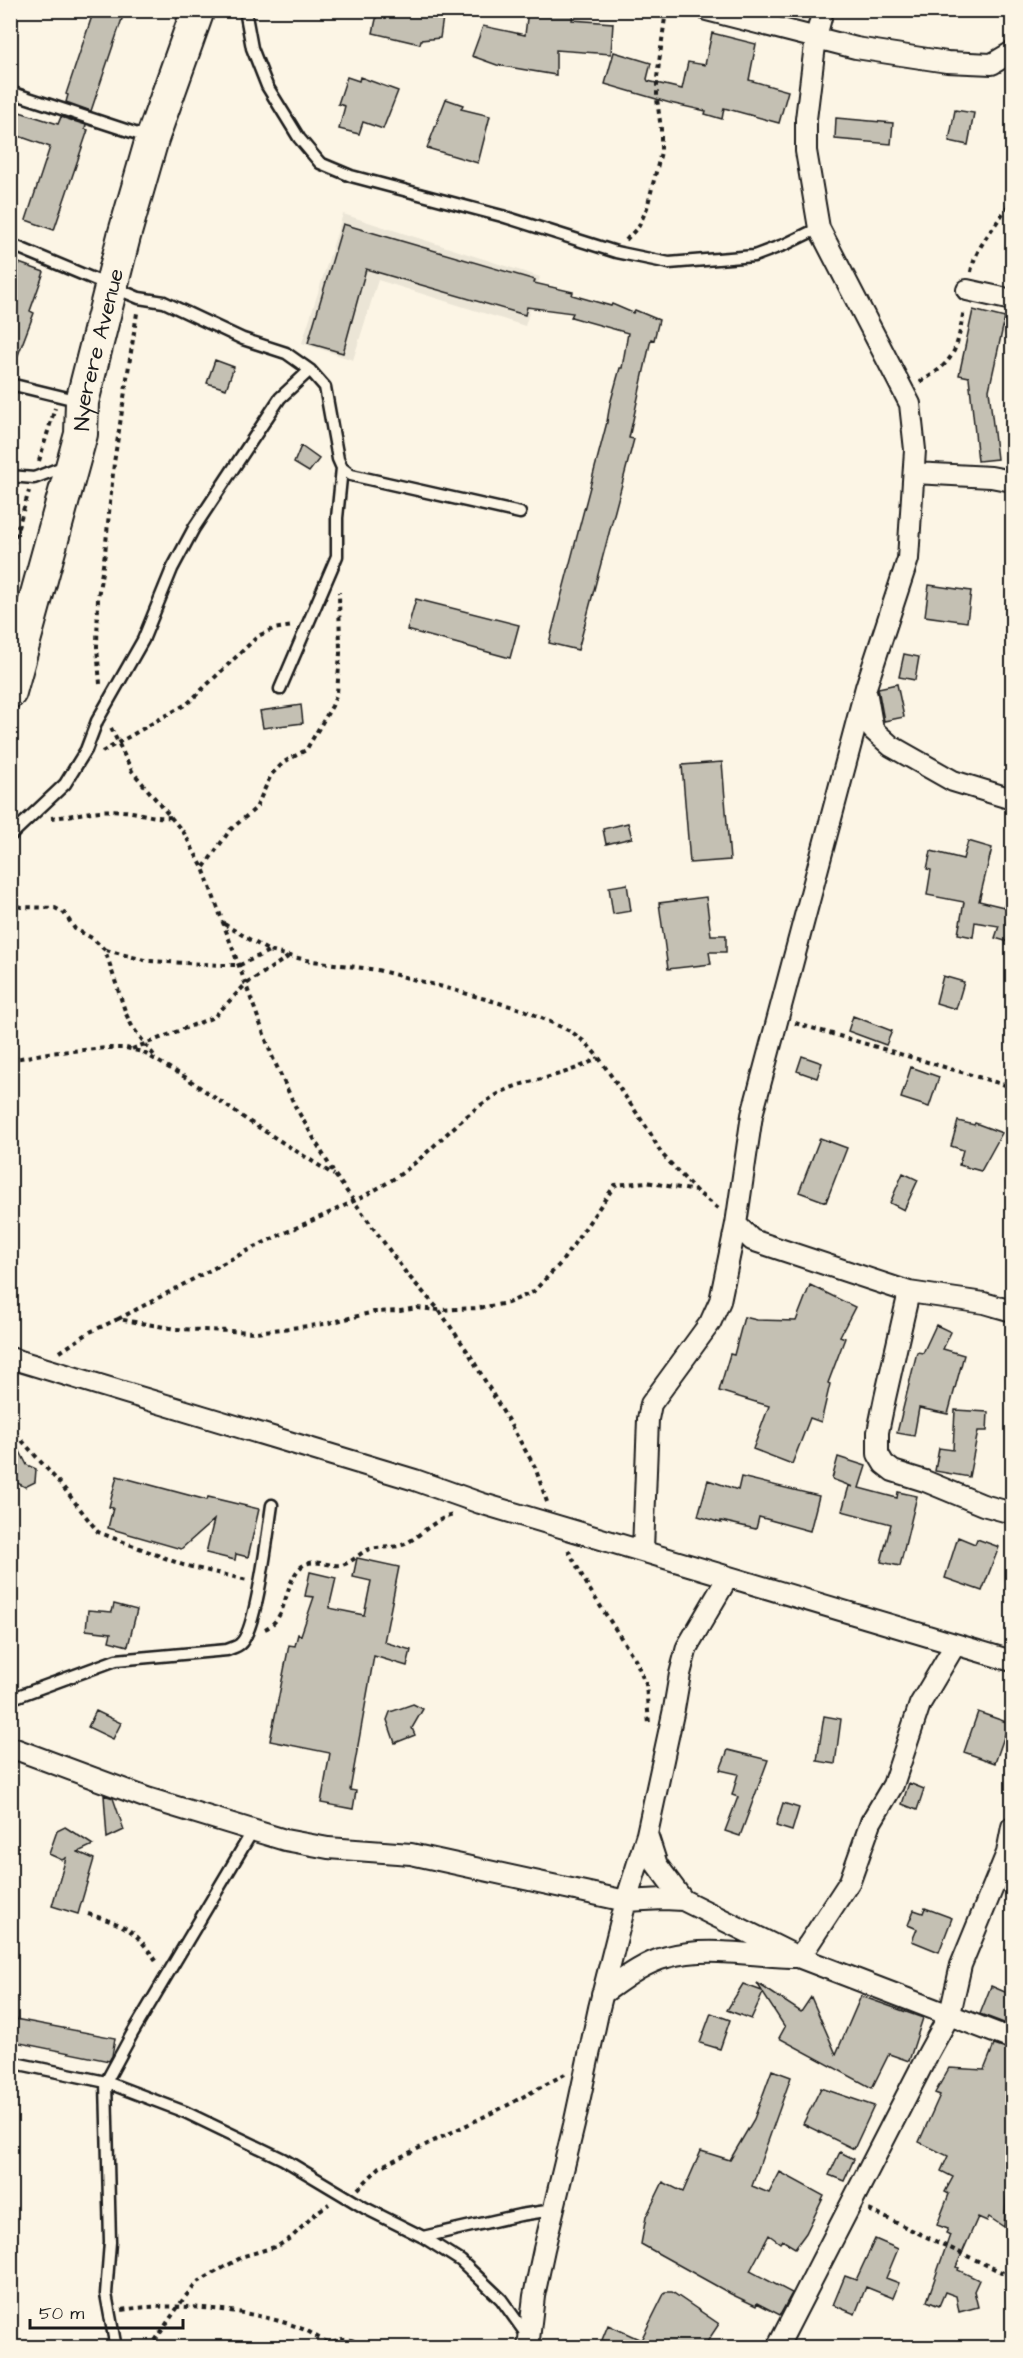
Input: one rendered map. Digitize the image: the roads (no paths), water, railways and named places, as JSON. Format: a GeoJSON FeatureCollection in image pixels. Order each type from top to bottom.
{"type":"FeatureCollection","features":[{"type":"Feature","properties":{"kind":"main road","name":"Nyerere Avenue"},"geometry":{"type":"LineString","coordinates":[[10,692],[81,434],[70,398],[126,292],[124,236],[153,139],[198,10]]}},
{"type":"Feature","properties":{"kind":"street"},"geometry":{"type":"LineString","coordinates":[[707,10],[856,48],[975,64],[992,64],[1012,52]]}},
{"type":"Feature","properties":{"kind":"street"},"geometry":{"type":"LineString","coordinates":[[643,1550],[648,1419],[651,1404],[710,1323],[720,1300],[736,1224],[752,1115],[866,687],[908,559],[915,450],[910,404],[819,228],[806,151],[806,119],[816,37],[823,10]]}},
{"type":"Feature","properties":{"kind":"street"},"geometry":{"type":"LineString","coordinates":[[967,290],[1012,300]]}},
{"type":"Feature","properties":{"kind":"street"},"geometry":{"type":"LineString","coordinates":[[914,473],[991,477],[1012,481]]}},
{"type":"Feature","properties":{"kind":"street"},"geometry":{"type":"LineString","coordinates":[[866,687],[873,730],[891,746],[953,781],[1012,799]]}},
{"type":"Feature","properties":{"kind":"street"},"geometry":{"type":"LineString","coordinates":[[736,1224],[752,1240],[909,1292],[984,1304],[1012,1311]]}},
{"type":"Feature","properties":{"kind":"street"},"geometry":{"type":"LineString","coordinates":[[909,1292],[878,1432],[878,1454],[884,1464],[893,1471],[925,1481],[983,1505],[1012,1513]]}},
{"type":"Feature","properties":{"kind":"street"},"geometry":{"type":"LineString","coordinates":[[10,1358],[415,1480],[480,1503],[1012,1661]]}},
{"type":"Feature","properties":{"kind":"street"},"geometry":{"type":"LineString","coordinates":[[529,2343],[534,2296],[602,1994],[646,1834],[687,1647],[728,1577]]}},
{"type":"Feature","properties":{"kind":"street"},"geometry":{"type":"LineString","coordinates":[[798,1957],[850,1881],[871,1822],[893,1785],[920,1704],[954,1644]]}},
{"type":"Feature","properties":{"kind":"street"},"geometry":{"type":"LineString","coordinates":[[10,1747],[147,1798],[252,1832],[285,1840],[328,1848],[411,1854],[626,1901],[683,1900],[798,1957],[1012,2039]]}},
{"type":"Feature","properties":{"kind":"street"},"geometry":{"type":"LineString","coordinates":[[777,2348],[928,2052],[950,2014],[961,1965],[1007,1853],[1012,1827]]}},
{"type":"Feature","properties":{"kind":"street"},"geometry":{"type":"LineString","coordinates":[[646,1834],[657,1864],[683,1900]]}},
{"type":"Feature","properties":{"kind":"street"},"geometry":{"type":"LineString","coordinates":[[602,1994],[637,1970],[666,1957],[693,1952],[798,1957]]}},
{"type":"Feature","properties":{"kind":"lane"},"geometry":{"type":"LineString","coordinates":[[245,10],[252,48],[267,86],[298,138],[320,163],[351,176],[502,216],[616,252],[669,263],[754,256],[819,228]]}},
{"type":"Feature","properties":{"kind":"lane"},"geometry":{"type":"LineString","coordinates":[[10,92],[153,139]]}},
{"type":"Feature","properties":{"kind":"lane"},"geometry":{"type":"LineString","coordinates":[[10,244],[126,292],[164,302],[243,339],[286,353],[310,370],[325,387],[338,459],[342,468],[351,475],[520,513]]}},
{"type":"Feature","properties":{"kind":"lane"},"geometry":{"type":"LineString","coordinates":[[10,836],[65,784],[86,750],[97,721],[143,640],[172,569],[194,528],[280,398],[310,370]]}},
{"type":"Feature","properties":{"kind":"lane"},"geometry":{"type":"LineString","coordinates":[[10,384],[70,398]]}},
{"type":"Feature","properties":{"kind":"lane"},"geometry":{"type":"LineString","coordinates":[[10,476],[34,478],[73,463]]}},
{"type":"Feature","properties":{"kind":"lane"},"geometry":{"type":"LineString","coordinates":[[280,689],[337,556],[337,518],[342,468]]}},
{"type":"Feature","properties":{"kind":"lane"},"geometry":{"type":"LineString","coordinates":[[10,1698],[116,1660],[228,1650],[240,1645],[245,1638],[260,1582],[272,1505]]}},
{"type":"Feature","properties":{"kind":"lane"},"geometry":{"type":"LineString","coordinates":[[116,2348],[106,2294],[110,2242],[106,2082],[166,1975],[252,1832]]}},
{"type":"Feature","properties":{"kind":"lane"},"geometry":{"type":"LineString","coordinates":[[10,2062],[106,2082],[185,2112],[283,2159],[423,2237],[461,2261],[501,2299],[529,2343]]}},
{"type":"Feature","properties":{"kind":"lane"},"geometry":{"type":"LineString","coordinates":[[423,2237],[520,2214],[553,2210]]}}]}
